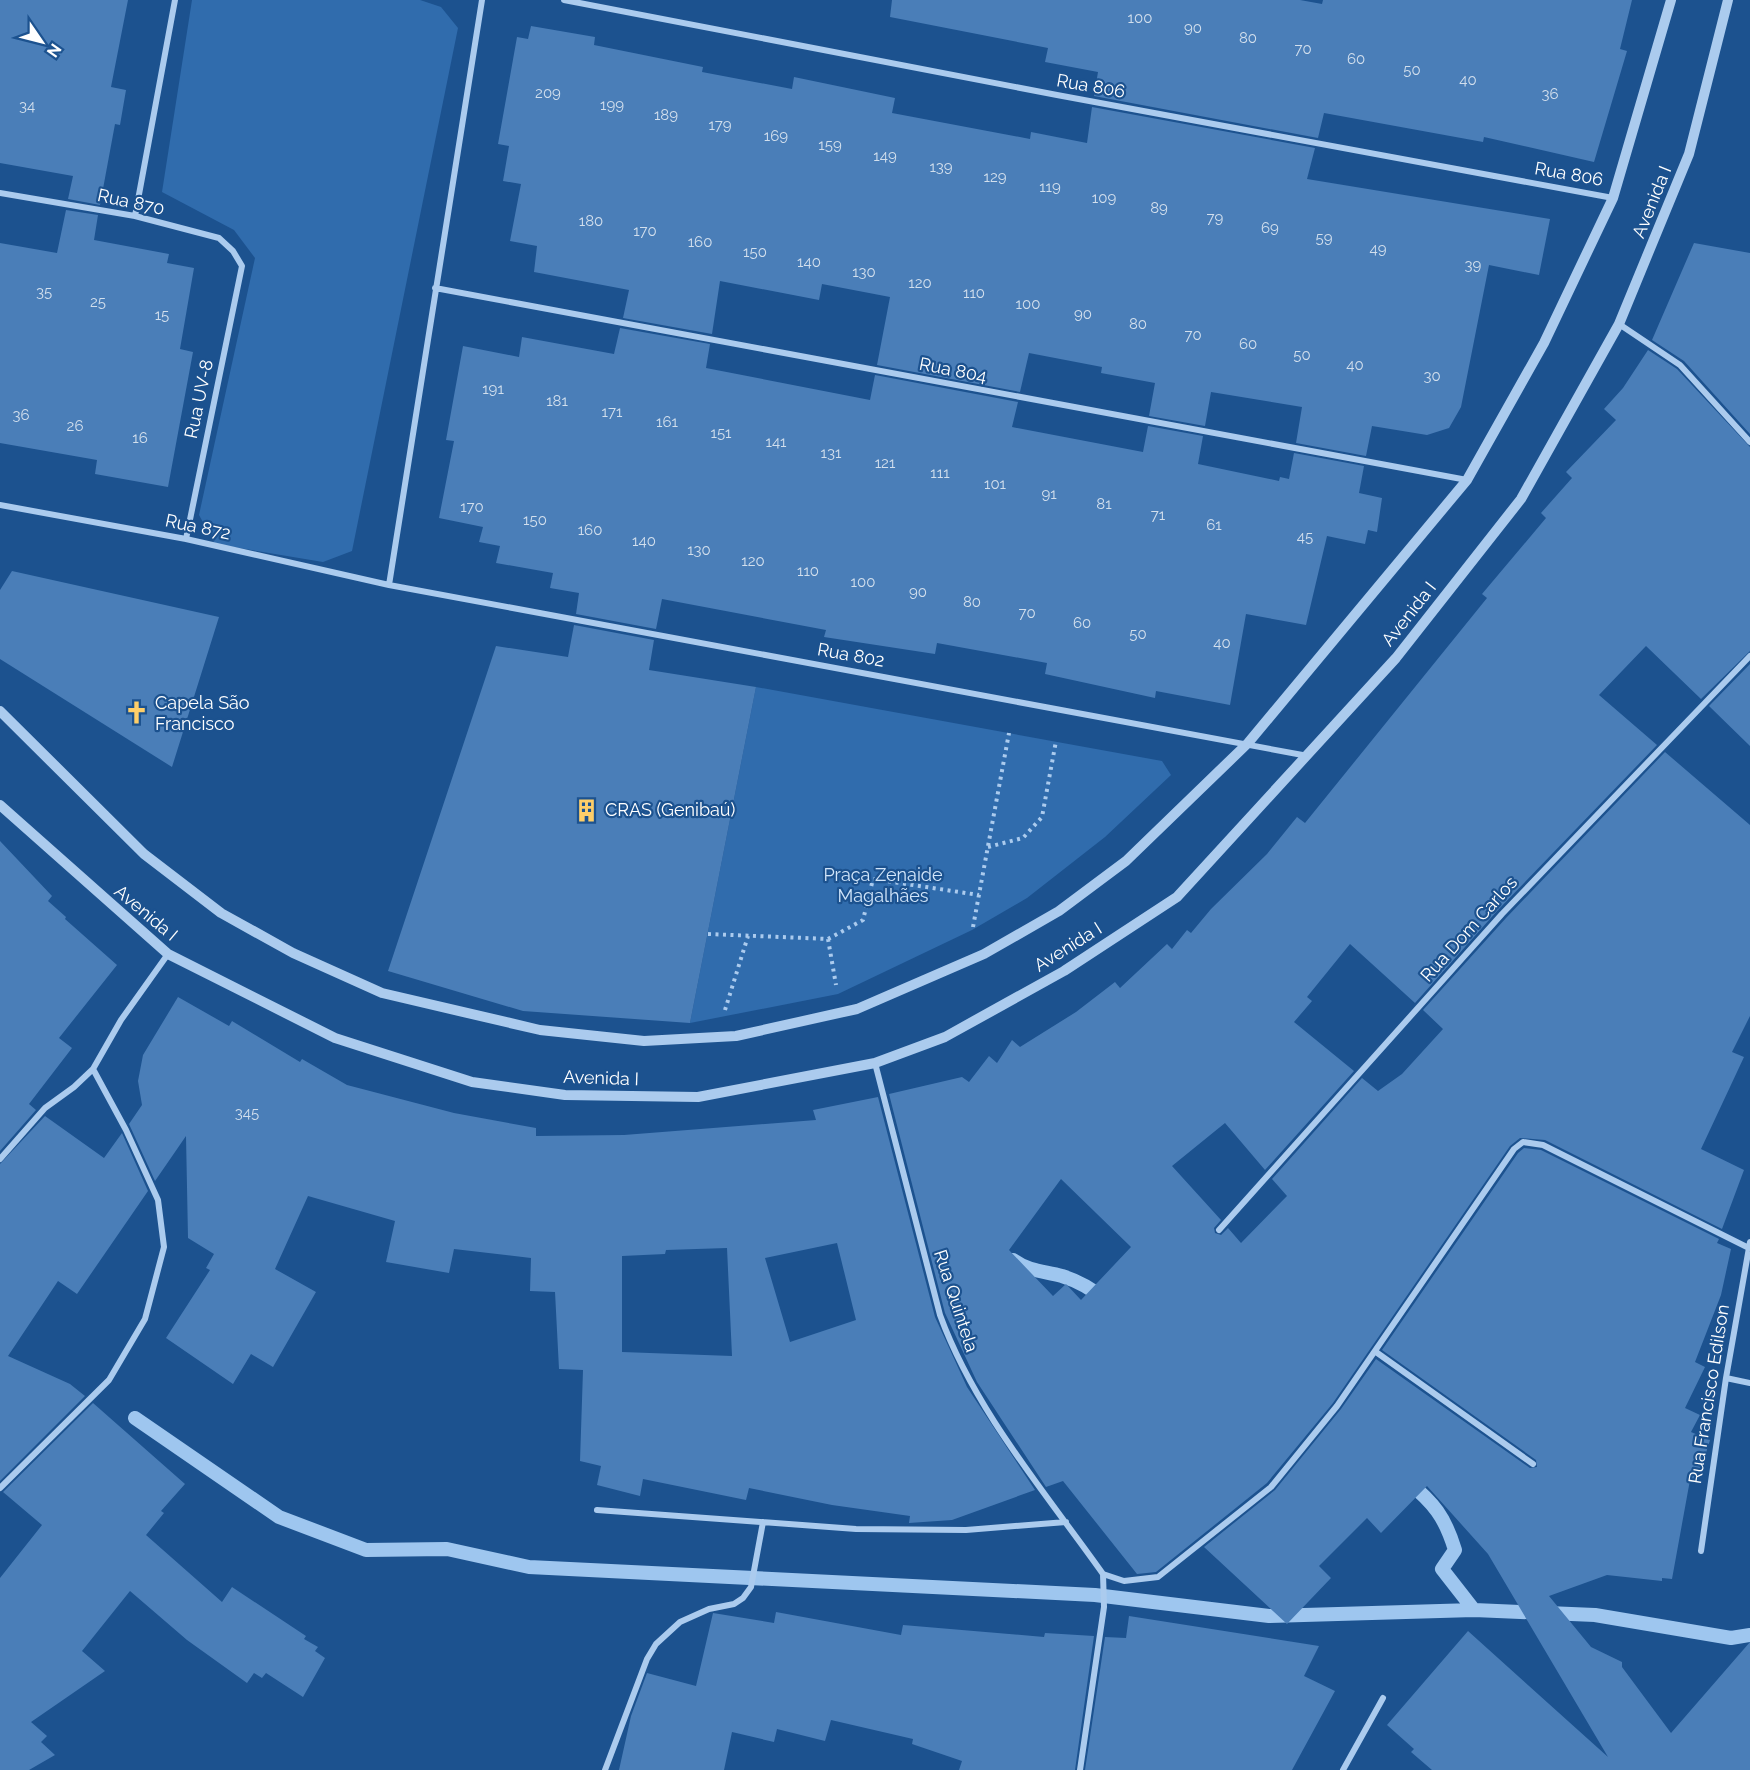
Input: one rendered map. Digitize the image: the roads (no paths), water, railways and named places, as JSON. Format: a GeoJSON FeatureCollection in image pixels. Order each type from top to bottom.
{"type":"FeatureCollection","features":[{"type":"Feature","properties":{"kind":"street"},"geometry":{"type":"LineString","coordinates":[[135,216],[175,0]]}},
{"type":"Feature","properties":{"kind":"street"},"geometry":{"type":"LineString","coordinates":[[389,585],[482,0]]}},
{"type":"Feature","properties":{"kind":"street","name":"Rua 806"},"geometry":{"type":"LineString","coordinates":[[564,0],[1057,95],[1613,198]]}},
{"type":"Feature","properties":{"kind":"street","name":"Avenida I"},"geometry":{"type":"LineString","coordinates":[[0,711],[144,854],[221,913],[293,953],[382,993],[540,1030],[644,1041],[736,1036],[857,1009],[984,954],[1059,911],[1126,861],[1248,743],[1467,480],[1544,343],[1613,198],[1671,0]]}},
{"type":"Feature","properties":{"kind":"street","name":"Avenida I"},"geometry":{"type":"LineString","coordinates":[[0,805],[168,954],[334,1038],[472,1082],[565,1095],[698,1097],[875,1063],[955,1031],[1064,971],[1178,897],[1396,658],[1521,499],[1619,324],[1689,154],[1728,0]]}},
{"type":"Feature","properties":{"kind":"street","name":"Rua 870"},"geometry":{"type":"LineString","coordinates":[[0,193],[135,216],[219,238],[233,251],[242,266]]}},
{"type":"Feature","properties":{"kind":"street","name":"Rua UV-8"},"geometry":{"type":"LineString","coordinates":[[186,539],[242,266]]}},
{"type":"Feature","properties":{"kind":"street","name":"Rua 804"},"geometry":{"type":"LineString","coordinates":[[435,288],[1467,480]]}},
{"type":"Feature","properties":{"kind":"street"},"geometry":{"type":"LineString","coordinates":[[1619,324],[1680,365],[1750,442]]}},
{"type":"Feature","properties":{"kind":"street","name":"Rua 872"},"geometry":{"type":"LineString","coordinates":[[0,505],[186,539],[389,585]]}},
{"type":"Feature","properties":{"kind":"street","name":"Rua 802"},"geometry":{"type":"LineString","coordinates":[[389,585],[1248,743],[1308,756]]}},
{"type":"Feature","properties":{"kind":"street","name":"Rua Dom Carlos"},"geometry":{"type":"LineString","coordinates":[[1219,1230],[1502,914],[1750,656]]}},
{"type":"Feature","properties":{"kind":"street"},"geometry":{"type":"LineString","coordinates":[[0,1159],[45,1108],[74,1087],[93,1069],[121,1020],[168,954]]}},
{"type":"Feature","properties":{"kind":"street","name":"Rua Quintela"},"geometry":{"type":"LineString","coordinates":[[875,1063],[940,1315],[955,1356],[979,1399],[1103,1578]]}},
{"type":"Feature","properties":{"kind":"street"},"geometry":{"type":"LineString","coordinates":[[0,1488],[109,1380],[145,1319],[164,1247],[158,1200],[126,1130],[93,1069]]}},
{"type":"Feature","properties":{"kind":"street"},"geometry":{"type":"LineString","coordinates":[[1080,1770],[1104,1607],[1103,1578],[1124,1581],[1158,1577],[1271,1487],[1376,1352],[1514,1149],[1523,1142],[1544,1146],[1749,1245]]}},
{"type":"Feature","properties":{"kind":"street","name":"Rua Francisco Edilson"},"geometry":{"type":"LineString","coordinates":[[1701,1551],[1726,1378],[1749,1245]]}},
{"type":"Feature","properties":{"kind":"street"},"geometry":{"type":"LineString","coordinates":[[1376,1352],[1533,1464]]}},
{"type":"Feature","properties":{"kind":"street"},"geometry":{"type":"LineString","coordinates":[[1726,1378],[1750,1383]]}},
{"type":"Feature","properties":{"kind":"street"},"geometry":{"type":"LineString","coordinates":[[597,1510],[856,1529],[966,1530],[1066,1522]]}},
{"type":"Feature","properties":{"kind":"street"},"geometry":{"type":"LineString","coordinates":[[605,1770],[647,1659],[656,1644],[680,1622],[709,1609],[734,1604],[743,1598],[751,1587],[763,1522]]}},
{"type":"Feature","properties":{"kind":"street"},"geometry":{"type":"LineString","coordinates":[[1343,1770],[1383,1698]]}},
{"type":"Feature","properties":{"kind":"waterway"},"geometry":{"type":"LineString","coordinates":[[1013,1260],[1031,1269],[1074,1280],[1104,1299]]}},
{"type":"Feature","properties":{"kind":"waterway"},"geometry":{"type":"LineString","coordinates":[[135,1418],[279,1517],[366,1550],[447,1549],[529,1567],[1095,1595],[1269,1616],[1474,1610],[1595,1615],[1731,1638],[1750,1635]]}},
{"type":"Feature","properties":{"kind":"waterway"},"geometry":{"type":"LineString","coordinates":[[1407,1481],[1424,1496],[1443,1519],[1455,1550],[1442,1569],[1474,1610]]}},
{"type":"Feature","properties":{"kind":"place","name":"Capela São Francisco"},"geometry":{"type":"Point","coordinates":[137,713]}},
{"type":"Feature","properties":{"kind":"place","name":"CRAS (Genibaú)"},"geometry":{"type":"Point","coordinates":[587,810]}},
{"type":"Feature","properties":{"kind":"park label","name":"Praça Zenaide Magalhães"},"geometry":{"type":"Point","coordinates":[883,885]}}]}
